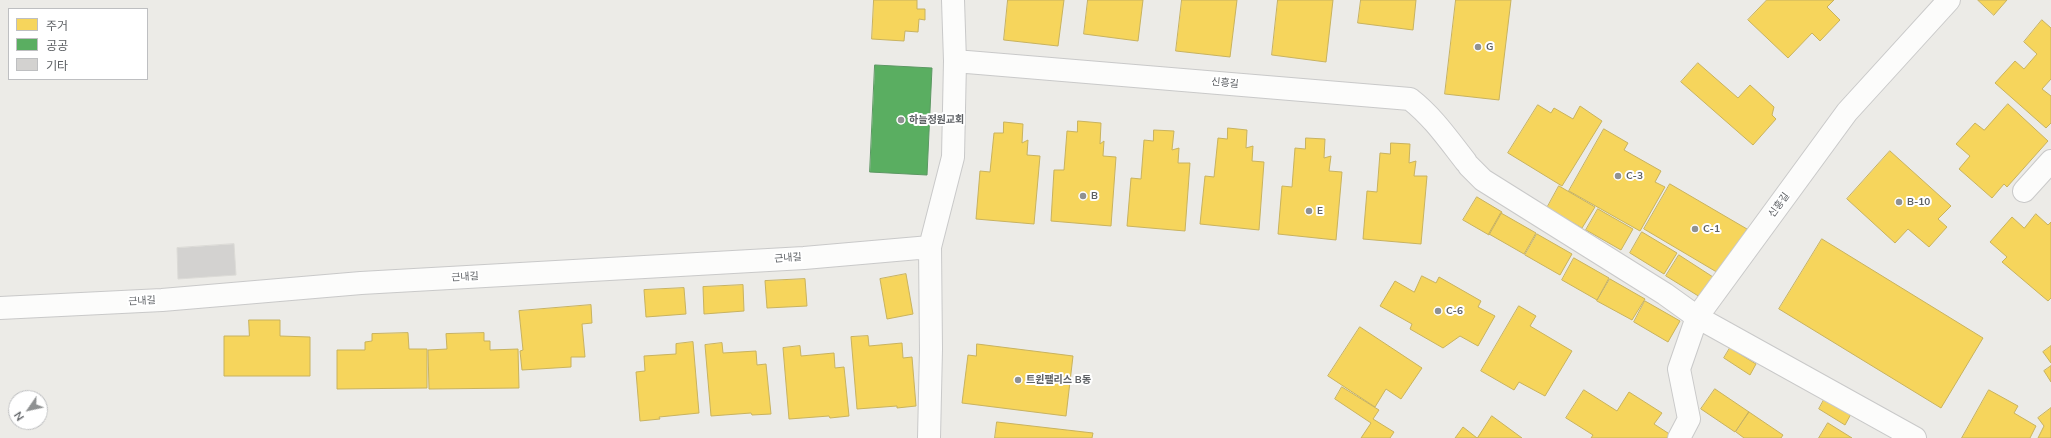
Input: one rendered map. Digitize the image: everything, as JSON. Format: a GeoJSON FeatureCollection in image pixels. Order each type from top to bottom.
{"type":"FeatureCollection","features":[{"type":"Feature","properties":{"kind":"street"},"geometry":{"type":"LineString","coordinates":[[929,438],[931,349],[930,247],[953,157],[955,61],[953,0]]}},
{"type":"Feature","properties":{"kind":"street","name":"신흥길"},"geometry":{"type":"LineString","coordinates":[[1679,438],[1689,419],[1679,369],[1697,317],[1847,112],[1949,0]]}},
{"type":"Feature","properties":{"kind":"street","name":"신흥길"},"geometry":{"type":"LineString","coordinates":[[955,61],[1410,99],[1426,111],[1447,136],[1467,164],[1483,180],[1665,294],[1697,317],[1915,438]]}},
{"type":"Feature","properties":{"kind":"street"},"geometry":{"type":"LineString","coordinates":[[2024,191],[2051,161]]}},
{"type":"Feature","properties":{"kind":"street","name":"근내길"},"geometry":{"type":"LineString","coordinates":[[0,308],[162,300],[369,283],[804,258],[930,247]]}},
{"type":"Feature","properties":{"kind":"building: 주거"},"geometry":{"type":"Polygon","coordinates":[[[874,0],[917,0],[917,9],[925,9],[925,20],[919,19],[918,32],[905,31],[904,41],[872,39],[874,0]]]}},
{"type":"Feature","properties":{"kind":"building: 주거"},"geometry":{"type":"Polygon","coordinates":[[[1008,0],[1064,0],[1058,46],[1004,40],[1008,0]]]}},
{"type":"Feature","properties":{"kind":"building: 주거"},"geometry":{"type":"Polygon","coordinates":[[[1088,0],[1143,0],[1138,41],[1084,34],[1088,0]]]}},
{"type":"Feature","properties":{"kind":"building: 주거"},"geometry":{"type":"Polygon","coordinates":[[[1182,0],[1237,0],[1230,57],[1176,51],[1182,0]]]}},
{"type":"Feature","properties":{"kind":"building: 주거"},"geometry":{"type":"Polygon","coordinates":[[[1278,0],[1333,0],[1326,62],[1272,55],[1278,0]]]}},
{"type":"Feature","properties":{"kind":"building: 주거"},"geometry":{"type":"Polygon","coordinates":[[[1361,0],[1416,0],[1413,30],[1358,23],[1361,0]]]}},
{"type":"Feature","properties":{"kind":"building: 주거","name":"G"},"geometry":{"type":"Polygon","coordinates":[[[1456,0],[1511,0],[1499,100],[1445,94],[1456,0]]]}},
{"type":"Feature","properties":{"kind":"building: 주거"},"geometry":{"type":"Polygon","coordinates":[[[1767,0],[1834,0],[1827,7],[1840,20],[1820,41],[1812,33],[1788,58],[1748,20],[1767,0]]]}},
{"type":"Feature","properties":{"kind":"building: 주거"},"geometry":{"type":"Polygon","coordinates":[[[1978,0],[2007,0],[1994,15],[1978,0]]]}},
{"type":"Feature","properties":{"kind":"building: 주거"},"geometry":{"type":"Polygon","coordinates":[[[2042,20],[2051,28],[2051,79],[2042,89],[2051,96],[2051,123],[2046,128],[1995,83],[2015,61],[2024,69],[2037,54],[2024,42],[2042,20]]]}},
{"type":"Feature","properties":{"kind":"building: 주거"},"geometry":{"type":"Polygon","coordinates":[[[1698,63],[1738,98],[1750,85],[1774,107],[1772,115],[1776,119],[1753,145],[1681,82],[1698,63]]]}},
{"type":"Feature","properties":{"kind":"building: 주거"},"geometry":{"type":"Polygon","coordinates":[[[2008,104],[2048,141],[2007,187],[2004,184],[1992,198],[1959,169],[1970,156],[1956,144],[1975,123],[1984,130],[2008,104]]]}},
{"type":"Feature","properties":{"kind":"building: 주거"},"geometry":{"type":"Polygon","coordinates":[[[1538,105],[1551,113],[1554,108],[1573,119],[1580,106],[1602,121],[1562,186],[1508,153],[1538,105]]]}},
{"type":"Feature","properties":{"kind":"building: 주거","name":"B"},"geometry":{"type":"Polygon","coordinates":[[[1078,121],[1101,123],[1100,144],[1104,141],[1103,156],[1116,157],[1111,226],[1051,221],[1054,170],[1064,170],[1067,131],[1077,132],[1078,121]]]}},
{"type":"Feature","properties":{"kind":"building: 주거"},"geometry":{"type":"Polygon","coordinates":[[[1004,122],[1023,124],[1022,143],[1028,140],[1027,155],[1040,156],[1034,224],[976,219],[980,171],[990,172],[994,133],[1003,133],[1004,122]]]}},
{"type":"Feature","properties":{"kind":"building: 주거"},"geometry":{"type":"Polygon","coordinates":[[[1228,128],[1247,130],[1246,148],[1253,146],[1252,161],[1264,162],[1259,230],[1200,224],[1205,176],[1214,177],[1218,138],[1227,139],[1228,128]]]}},
{"type":"Feature","properties":{"kind":"building: 주거","name":"C-3"},"geometry":{"type":"Polygon","coordinates":[[[1604,129],[1628,143],[1624,150],[1661,171],[1655,182],[1665,187],[1640,231],[1569,191],[1604,129]]]}},
{"type":"Feature","properties":{"kind":"building: 주거"},"geometry":{"type":"Polygon","coordinates":[[[1154,130],[1174,131],[1172,150],[1179,148],[1178,163],[1190,163],[1185,231],[1127,226],[1131,178],[1141,179],[1144,140],[1153,141],[1154,130]]]}},
{"type":"Feature","properties":{"kind":"building: 주거","name":"E"},"geometry":{"type":"Polygon","coordinates":[[[1306,138],[1325,139],[1324,158],[1331,156],[1329,171],[1342,172],[1336,240],[1278,234],[1282,186],[1292,187],[1295,148],[1305,149],[1306,138]]]}},
{"type":"Feature","properties":{"kind":"building: 주거"},"geometry":{"type":"Polygon","coordinates":[[[1391,143],[1410,144],[1409,163],[1416,161],[1414,176],[1427,176],[1421,244],[1363,239],[1367,191],[1377,192],[1380,153],[1390,154],[1391,143]]]}},
{"type":"Feature","properties":{"kind":"building: 주거","name":"B-10"},"geometry":{"type":"Polygon","coordinates":[[[1890,151],[1951,206],[1938,219],[1947,227],[1929,247],[1908,229],[1895,243],[1847,199],[1890,151]]]}},
{"type":"Feature","properties":{"kind":"building: 주거","name":"C-1"},"geometry":{"type":"Polygon","coordinates":[[[1670,184],[1747,229],[1720,274],[1644,229],[1670,184]]]}},
{"type":"Feature","properties":{"kind":"building: 주거"},"geometry":{"type":"Polygon","coordinates":[[[1559,186],[1595,207],[1582,228],[1547,208],[1559,186]]]}},
{"type":"Feature","properties":{"kind":"building: 주거"},"geometry":{"type":"Polygon","coordinates":[[[1477,197],[1502,212],[1489,235],[1463,220],[1477,197]]]}},
{"type":"Feature","properties":{"kind":"building: 주거"},"geometry":{"type":"Polygon","coordinates":[[[1598,209],[1633,229],[1621,250],[1586,230],[1598,209]]]}},
{"type":"Feature","properties":{"kind":"building: 주거"},"geometry":{"type":"Polygon","coordinates":[[[1501,213],[1536,233],[1524,254],[1489,234],[1501,213]]]}},
{"type":"Feature","properties":{"kind":"building: 주거"},"geometry":{"type":"Polygon","coordinates":[[[2036,214],[2048,225],[2051,222],[2051,298],[2048,301],[2002,262],[2007,257],[1990,242],[2012,217],[2024,228],[2036,214]]]}},
{"type":"Feature","properties":{"kind":"building: 주거"},"geometry":{"type":"Polygon","coordinates":[[[1642,232],[1677,253],[1664,274],[1630,253],[1642,232]]]}},
{"type":"Feature","properties":{"kind":"building: 주거"},"geometry":{"type":"Polygon","coordinates":[[[1537,234],[1572,254],[1560,275],[1525,255],[1537,234]]]}},
{"type":"Feature","properties":{"kind":"building: 주거"},"geometry":{"type":"Polygon","coordinates":[[[1822,239],[1983,338],[1941,408],[1779,309],[1822,239]]]}},
{"type":"Feature","properties":{"kind":"building: 주거"},"geometry":{"type":"Polygon","coordinates":[[[1679,255],[1713,277],[1700,297],[1666,276],[1679,255]]]}},
{"type":"Feature","properties":{"kind":"building: 주거"},"geometry":{"type":"Polygon","coordinates":[[[1574,258],[1609,278],[1597,300],[1562,280],[1574,258]]]}},
{"type":"Feature","properties":{"kind":"building: 주거"},"geometry":{"type":"Polygon","coordinates":[[[906,274],[913,314],[887,319],[880,279],[906,274]]]}},
{"type":"Feature","properties":{"kind":"building: 주거","name":"C-6"},"geometry":{"type":"Polygon","coordinates":[[[1422,276],[1436,283],[1439,277],[1481,301],[1478,307],[1495,316],[1478,346],[1460,336],[1443,348],[1410,329],[1412,324],[1380,306],[1395,281],[1414,292],[1422,276]]]}},
{"type":"Feature","properties":{"kind":"building: 주거"},"geometry":{"type":"Polygon","coordinates":[[[805,279],[807,306],[767,308],[765,281],[805,279]]]}},
{"type":"Feature","properties":{"kind":"building: 주거"},"geometry":{"type":"Polygon","coordinates":[[[1610,279],[1645,299],[1632,320],[1597,301],[1610,279]]]}},
{"type":"Feature","properties":{"kind":"building: 주거"},"geometry":{"type":"Polygon","coordinates":[[[743,285],[744,311],[704,314],[703,287],[743,285]]]}},
{"type":"Feature","properties":{"kind":"building: 주거"},"geometry":{"type":"Polygon","coordinates":[[[684,288],[686,314],[646,317],[644,290],[684,288]]]}},
{"type":"Feature","properties":{"kind":"building: 주거"},"geometry":{"type":"Polygon","coordinates":[[[1645,301],[1680,321],[1668,342],[1634,322],[1645,301]]]}},
{"type":"Feature","properties":{"kind":"building: 주거"},"geometry":{"type":"Polygon","coordinates":[[[591,305],[592,323],[582,324],[585,357],[571,357],[571,367],[522,370],[520,351],[523,350],[519,311],[591,305]]]}},
{"type":"Feature","properties":{"kind":"building: 주거"},"geometry":{"type":"Polygon","coordinates":[[[1519,306],[1536,316],[1530,326],[1572,351],[1545,396],[1519,382],[1514,390],[1481,371],[1519,306]]]}},
{"type":"Feature","properties":{"kind":"building: 주거"},"geometry":{"type":"Polygon","coordinates":[[[249,320],[280,320],[280,336],[310,337],[310,376],[224,376],[224,336],[249,336],[249,320]]]}},
{"type":"Feature","properties":{"kind":"building: 주거"},"geometry":{"type":"Polygon","coordinates":[[[1360,327],[1422,368],[1401,399],[1386,389],[1375,407],[1328,376],[1360,327]]]}},
{"type":"Feature","properties":{"kind":"building: 주거"},"geometry":{"type":"Polygon","coordinates":[[[408,333],[409,349],[427,349],[427,388],[337,389],[337,350],[365,350],[365,342],[372,341],[372,334],[408,333]]]}},
{"type":"Feature","properties":{"kind":"building: 주거"},"geometry":{"type":"Polygon","coordinates":[[[484,333],[484,341],[490,341],[490,350],[518,349],[519,388],[429,389],[428,350],[447,349],[446,334],[484,333]]]}},
{"type":"Feature","properties":{"kind":"building: 주거"},"geometry":{"type":"Polygon","coordinates":[[[868,336],[869,346],[902,343],[903,358],[912,357],[916,406],[857,409],[851,337],[868,336]]]}},
{"type":"Feature","properties":{"kind":"building: 주거"},"geometry":{"type":"Polygon","coordinates":[[[693,342],[699,413],[659,417],[660,419],[640,421],[636,372],[645,371],[644,356],[676,354],[676,344],[693,342]]]}},
{"type":"Feature","properties":{"kind":"building: 주거"},"geometry":{"type":"Polygon","coordinates":[[[722,343],[723,353],[756,351],[757,365],[766,364],[771,414],[752,415],[751,413],[711,416],[705,345],[722,343]]]}},
{"type":"Feature","properties":{"kind":"building: 주거","name":"트윈팰리스 B동"},"geometry":{"type":"Polygon","coordinates":[[[977,344],[1073,356],[1066,416],[962,403],[968,355],[976,356],[977,344]]]}},
{"type":"Feature","properties":{"kind":"building: 주거"},"geometry":{"type":"Polygon","coordinates":[[[800,346],[801,356],[834,353],[835,368],[844,367],[849,416],[789,419],[783,348],[800,346]]]}},
{"type":"Feature","properties":{"kind":"building: 주거"},"geometry":{"type":"Polygon","coordinates":[[[2051,346],[2051,363],[2043,352],[2051,346]]]}},
{"type":"Feature","properties":{"kind":"building: 주거"},"geometry":{"type":"Polygon","coordinates":[[[1730,348],[1756,364],[1750,375],[1724,358],[1730,348]]]}},
{"type":"Feature","properties":{"kind":"building: 주거"},"geometry":{"type":"Polygon","coordinates":[[[2051,366],[2051,382],[2044,371],[2051,366]]]}},
{"type":"Feature","properties":{"kind":"building: 주거"},"geometry":{"type":"Polygon","coordinates":[[[1342,387],[1379,410],[1373,419],[1394,432],[1390,438],[1361,438],[1371,423],[1335,399],[1342,387]]]}},
{"type":"Feature","properties":{"kind":"building: 주거"},"geometry":{"type":"Polygon","coordinates":[[[1715,389],[1749,412],[1735,432],[1701,409],[1715,389]]]}},
{"type":"Feature","properties":{"kind":"building: 주거"},"geometry":{"type":"Polygon","coordinates":[[[1584,390],[1617,411],[1629,392],[1662,413],[1654,424],[1671,435],[1669,438],[1591,438],[1593,435],[1566,418],[1584,390]]]}},
{"type":"Feature","properties":{"kind":"building: 주거"},"geometry":{"type":"Polygon","coordinates":[[[1989,390],[2018,406],[2014,413],[2036,426],[2030,438],[1962,438],[1989,390]]]}},
{"type":"Feature","properties":{"kind":"building: 주거"},"geometry":{"type":"Polygon","coordinates":[[[1825,398],[1851,414],[1845,425],[1819,409],[1825,398]]]}},
{"type":"Feature","properties":{"kind":"building: 주거"},"geometry":{"type":"Polygon","coordinates":[[[2051,408],[2051,438],[2038,438],[2044,426],[2038,418],[2051,408]]]}},
{"type":"Feature","properties":{"kind":"building: 주거"},"geometry":{"type":"Polygon","coordinates":[[[1749,412],[1783,435],[1781,438],[1744,438],[1736,432],[1749,412]]]}},
{"type":"Feature","properties":{"kind":"building: 주거"},"geometry":{"type":"Polygon","coordinates":[[[1492,416],[1522,438],[1477,438],[1492,416]]]}},
{"type":"Feature","properties":{"kind":"building: 주거"},"geometry":{"type":"Polygon","coordinates":[[[997,422],[1093,433],[1092,438],[995,438],[997,422]]]}},
{"type":"Feature","properties":{"kind":"building: 주거"},"geometry":{"type":"Polygon","coordinates":[[[1828,423],[1852,438],[1819,438],[1828,423]]]}},
{"type":"Feature","properties":{"kind":"building: 주거"},"geometry":{"type":"Polygon","coordinates":[[[1463,427],[1477,438],[1455,438],[1463,427]]]}},
{"type":"Feature","properties":{"kind":"building: 공공","name":"하늘정원교회"},"geometry":{"type":"Polygon","coordinates":[[[875,65],[932,68],[927,175],[870,172],[875,65]]]}},
{"type":"Feature","properties":{"kind":"building: 기타"},"geometry":{"type":"Polygon","coordinates":[[[234,244],[236,275],[178,279],[177,248],[234,244]]]}},
{"type":"Feature","properties":{"kind":"place","name":"G"},"geometry":{"type":"Point","coordinates":[1478,47]}},
{"type":"Feature","properties":{"kind":"place","name":"하늘정원교회"},"geometry":{"type":"Point","coordinates":[901,120]}},
{"type":"Feature","properties":{"kind":"place","name":"C-3"},"geometry":{"type":"Point","coordinates":[1618,176]}},
{"type":"Feature","properties":{"kind":"place","name":"B"},"geometry":{"type":"Point","coordinates":[1083,196]}},
{"type":"Feature","properties":{"kind":"place","name":"B-10"},"geometry":{"type":"Point","coordinates":[1899,202]}},
{"type":"Feature","properties":{"kind":"place","name":"E"},"geometry":{"type":"Point","coordinates":[1309,211]}},
{"type":"Feature","properties":{"kind":"place","name":"C-1"},"geometry":{"type":"Point","coordinates":[1695,229]}},
{"type":"Feature","properties":{"kind":"place","name":"C-6"},"geometry":{"type":"Point","coordinates":[1438,311]}},
{"type":"Feature","properties":{"kind":"place","name":"트윈팰리스 B동"},"geometry":{"type":"Point","coordinates":[1018,380]}}]}
